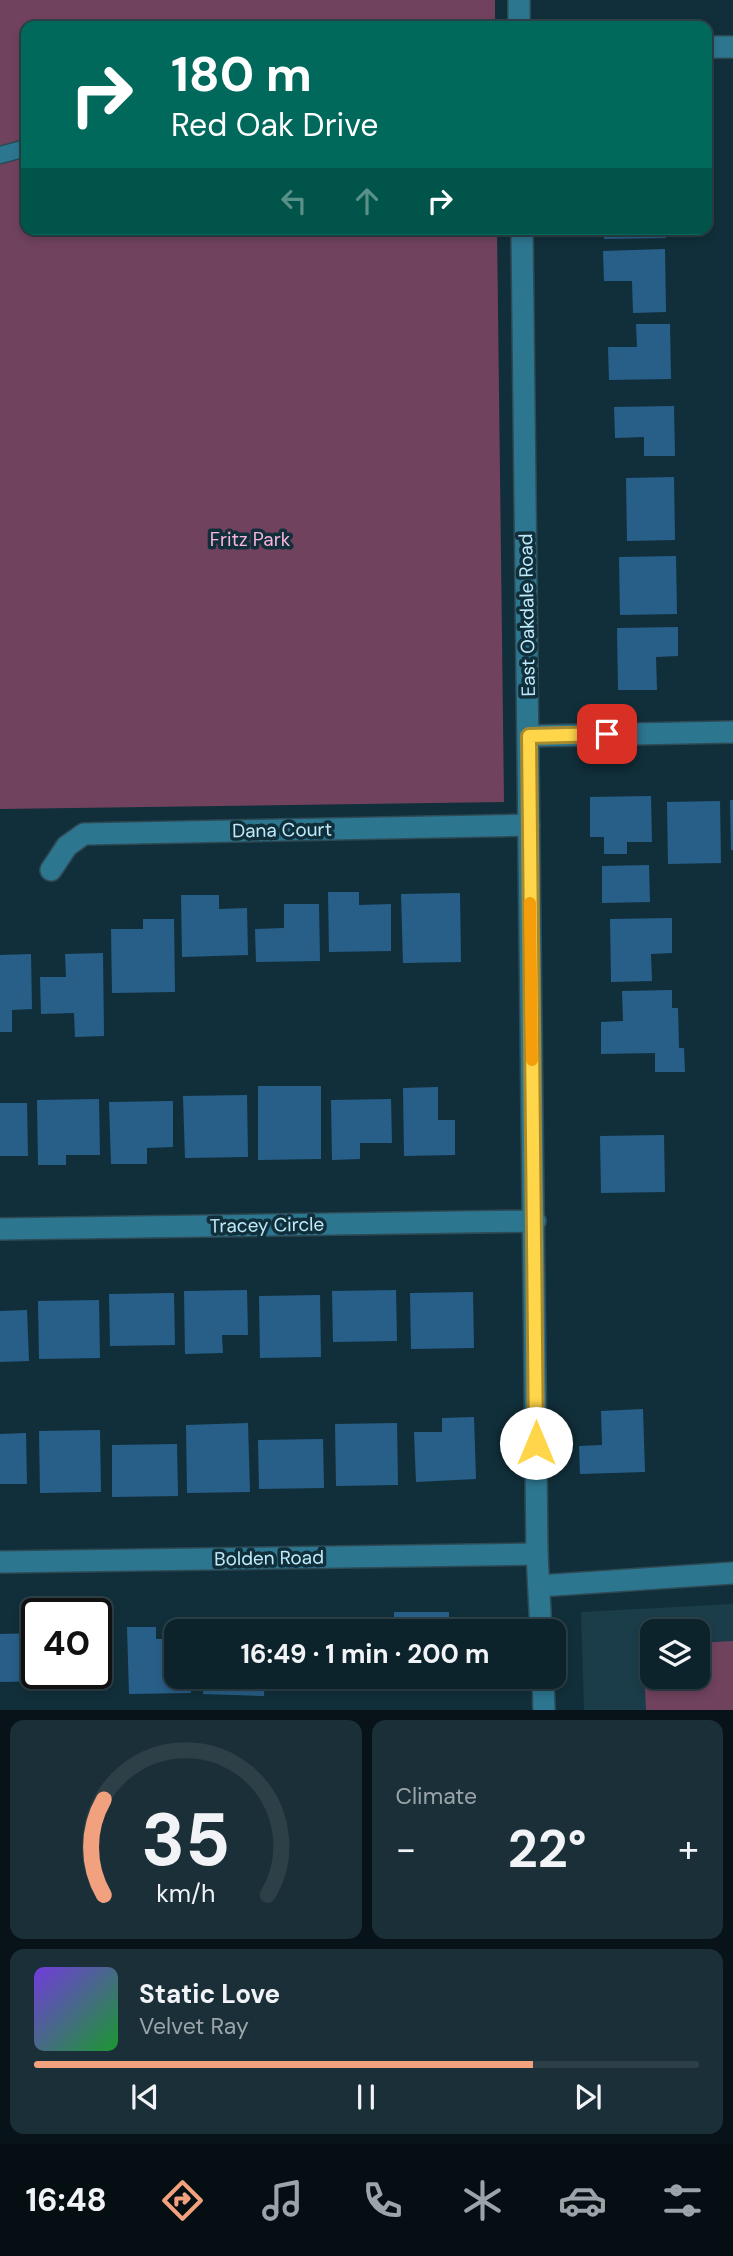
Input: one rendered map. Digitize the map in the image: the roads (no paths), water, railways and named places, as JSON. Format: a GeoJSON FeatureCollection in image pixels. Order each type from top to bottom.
{"type":"FeatureCollection","features":[{"type":"Feature","properties":{"kind":"street"},"geometry":{"type":"LineString","coordinates":[[519,0],[519,21]]}},
{"type":"Feature","properties":{"kind":"street"},"geometry":{"type":"LineString","coordinates":[[712,47],[733,47]]}},
{"type":"Feature","properties":{"kind":"street","name":"East Oakdale Road"},"geometry":{"type":"LineString","coordinates":[[522,235],[537,1554],[540,1619]]}},
{"type":"Feature","properties":{"kind":"street"},"geometry":{"type":"LineString","coordinates":[[529,736],[733,732]]}},
{"type":"Feature","properties":{"kind":"street","name":"Dana Court"},"geometry":{"type":"LineString","coordinates":[[51,870],[67,846],[84,834],[529,825]]}},
{"type":"Feature","properties":{"kind":"street","name":"Tracey Circle"},"geometry":{"type":"LineString","coordinates":[[0,1229],[535,1221]]}},
{"type":"Feature","properties":{"kind":"street","name":"Bolden Road"},"geometry":{"type":"LineString","coordinates":[[0,1562],[537,1554]]}},
{"type":"Feature","properties":{"kind":"street"},"geometry":{"type":"LineString","coordinates":[[539,1586],[733,1573]]}},
{"type":"Feature","properties":{"kind":"street"},"geometry":{"type":"LineString","coordinates":[[543,1689],[544,1710]]}},
{"type":"Feature","properties":{"kind":"lane"},"geometry":{"type":"LineString","coordinates":[[0,155],[21,149]]}},
{"type":"Feature","properties":{"kind":"park label","name":"Fritz Park"},"geometry":{"type":"Point","coordinates":[250,539]}}]}
